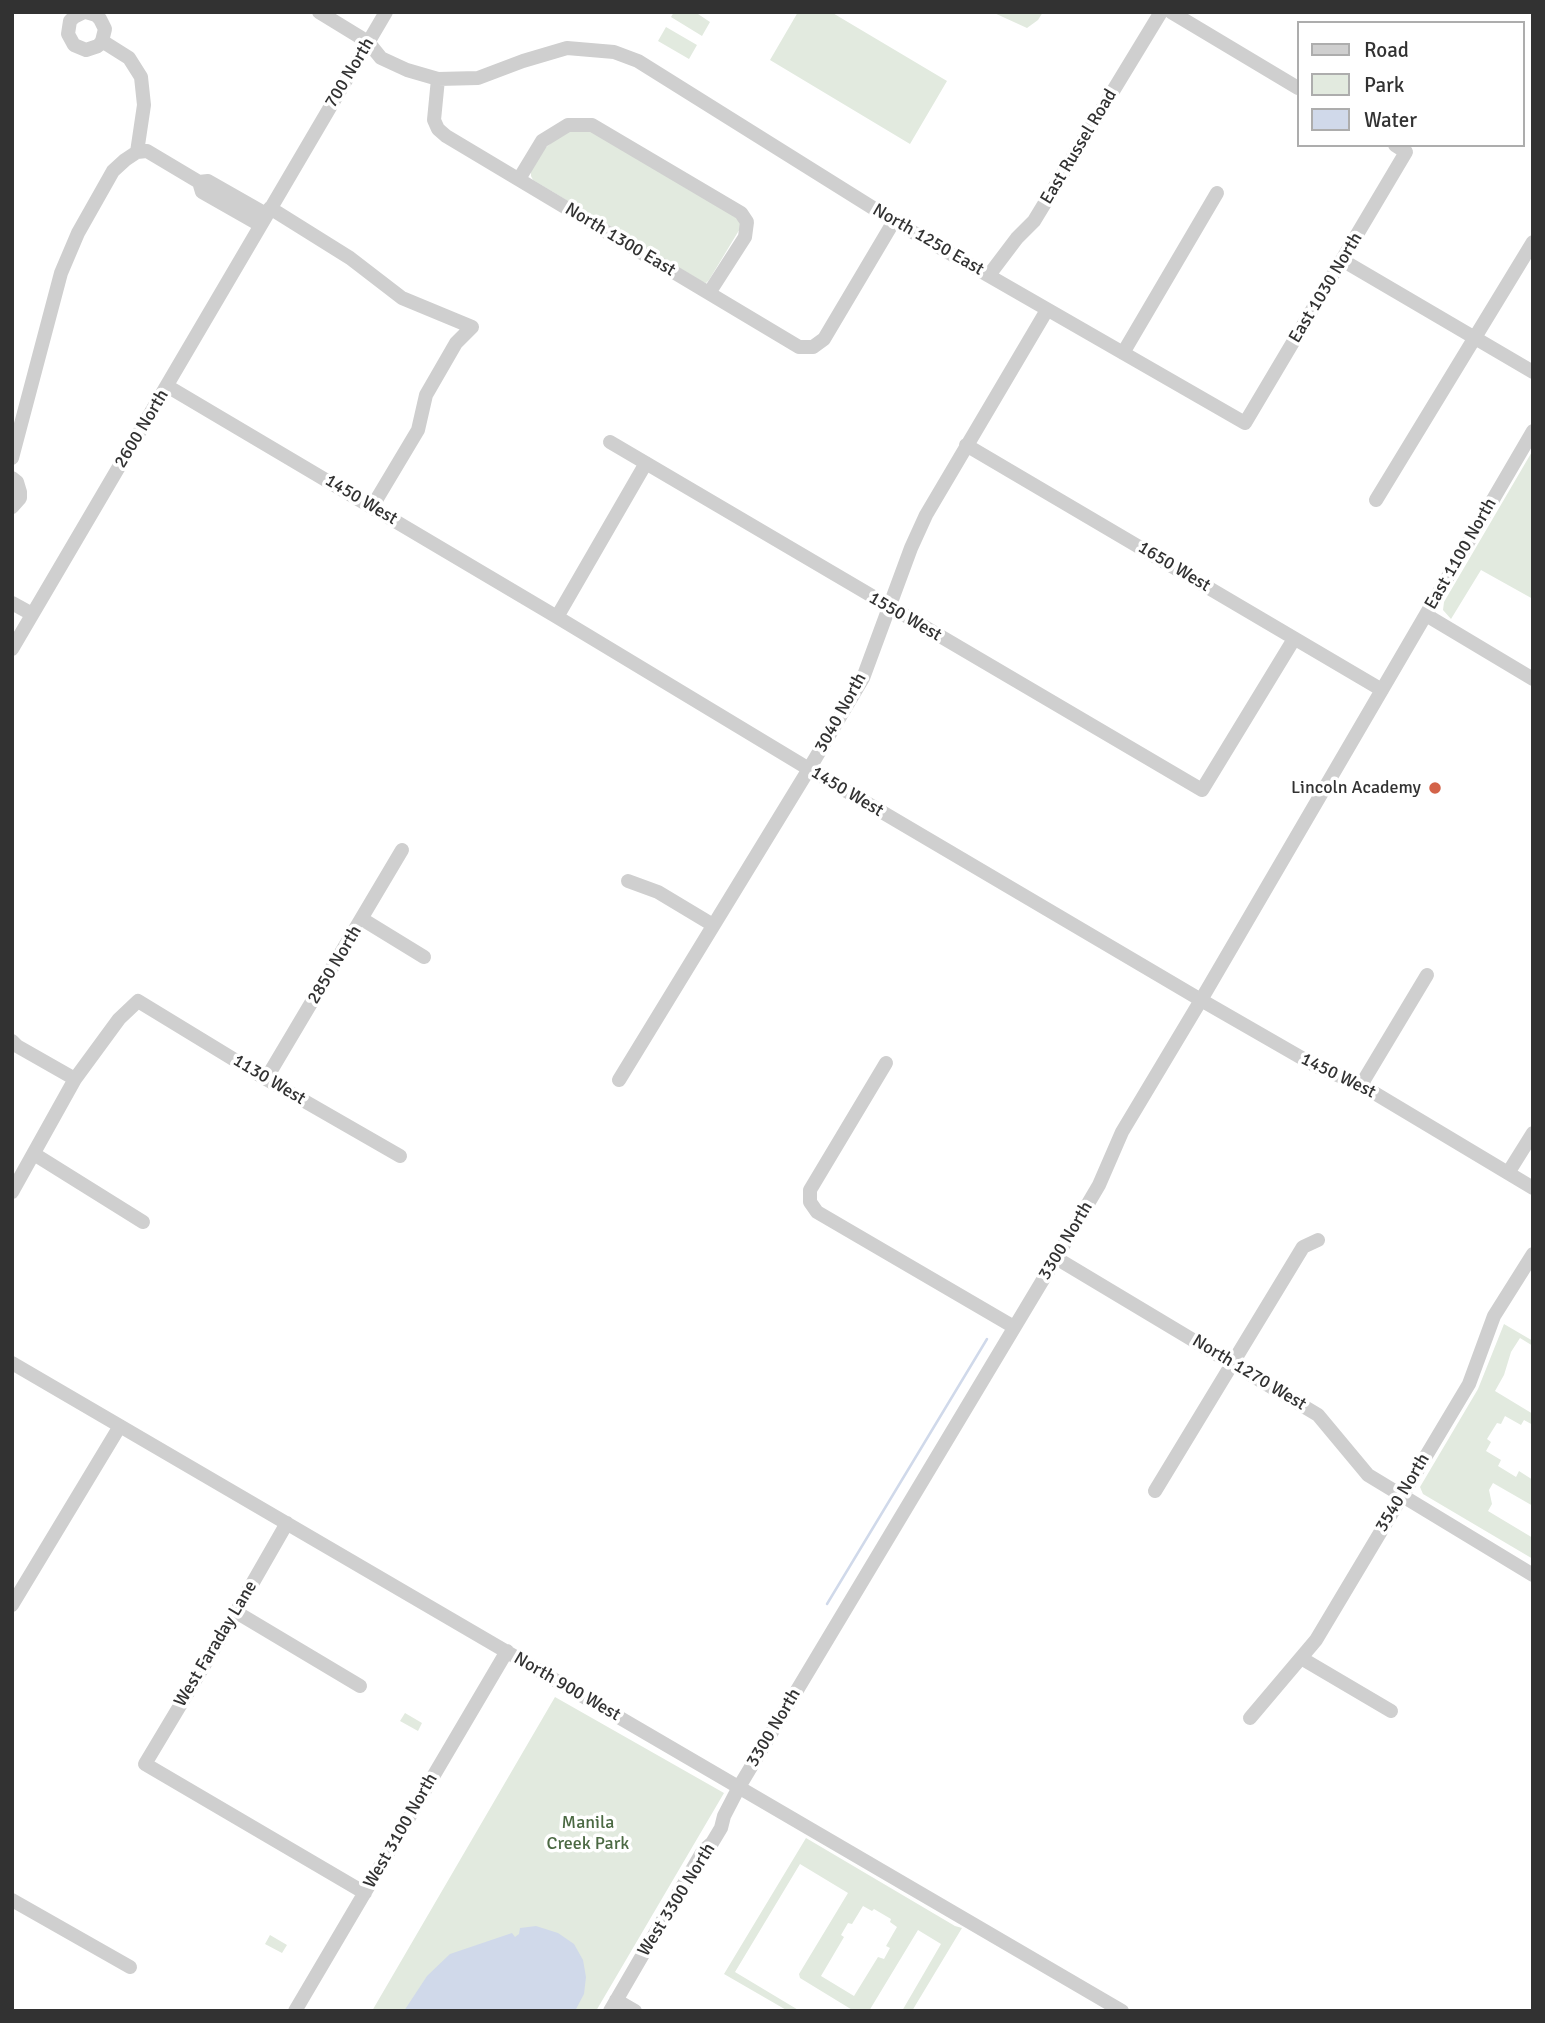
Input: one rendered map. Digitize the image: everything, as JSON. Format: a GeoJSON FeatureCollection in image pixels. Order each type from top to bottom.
{"type":"FeatureCollection","features":[{"type":"Feature","properties":{"kind":"street"},"geometry":{"type":"LineString","coordinates":[[85,12],[96,15],[105,29],[98,46],[86,50],[74,45],[70,40],[68,27],[74,17],[85,12]]}},
{"type":"Feature","properties":{"kind":"street","name":"North 1250 East"},"geometry":{"type":"LineString","coordinates":[[319,12],[368,43],[381,58],[407,70],[438,79],[478,78],[567,48],[614,52],[638,61],[894,221],[1245,423]]}},
{"type":"Feature","properties":{"kind":"street","name":"700 North"},"geometry":{"type":"LineString","coordinates":[[265,216],[386,12]]}},
{"type":"Feature","properties":{"kind":"street","name":"East Russel Road"},"geometry":{"type":"LineString","coordinates":[[989,275],[1017,238],[1034,221],[1161,12]]}},
{"type":"Feature","properties":{"kind":"street"},"geometry":{"type":"LineString","coordinates":[[1171,12],[1296,87]]}},
{"type":"Feature","properties":{"kind":"street"},"geometry":{"type":"LineString","coordinates":[[102,41],[129,58],[141,77],[144,105],[138,152]]}},
{"type":"Feature","properties":{"kind":"street","name":"North 1300 East"},"geometry":{"type":"LineString","coordinates":[[438,79],[435,120],[438,129],[446,136],[799,347],[813,347],[824,339],[894,221]]}},
{"type":"Feature","properties":{"kind":"street"},"geometry":{"type":"LineString","coordinates":[[519,179],[542,141],[568,125],[592,125],[741,213],[747,222],[745,237],[709,293]]}},
{"type":"Feature","properties":{"kind":"street","name":"East 1030 North"},"geometry":{"type":"LineString","coordinates":[[1245,423],[1342,260],[1401,149]]}},
{"type":"Feature","properties":{"kind":"street"},"geometry":{"type":"LineString","coordinates":[[12,458],[61,273],[78,233],[113,171],[138,152],[147,151],[199,182],[202,192],[265,216],[350,258],[402,298],[472,327],[456,344],[426,395],[418,430],[372,507]]}},
{"type":"Feature","properties":{"kind":"street"},"geometry":{"type":"LineString","coordinates":[[1123,353],[1217,193]]}},
{"type":"Feature","properties":{"kind":"street","name":"2600 North"},"geometry":{"type":"LineString","coordinates":[[12,649],[265,216]]}},
{"type":"Feature","properties":{"kind":"street"},"geometry":{"type":"LineString","coordinates":[[1376,500],[1533,242]]}},
{"type":"Feature","properties":{"kind":"street"},"geometry":{"type":"LineString","coordinates":[[1342,260],[1533,372]]}},
{"type":"Feature","properties":{"kind":"street","name":"3040 North"},"geometry":{"type":"LineString","coordinates":[[619,1080],[863,678],[926,515],[1046,310]]}},
{"type":"Feature","properties":{"kind":"street","name":"1450 West"},"geometry":{"type":"LineString","coordinates":[[167,386],[1201,1000],[1314,1065],[1361,1085],[1533,1188]]}},
{"type":"Feature","properties":{"kind":"street","name":"East 1100 North"},"geometry":{"type":"LineString","coordinates":[[1386,683],[1533,431]]}},
{"type":"Feature","properties":{"kind":"street","name":"1550 West"},"geometry":{"type":"LineString","coordinates":[[610,442],[1202,790],[1294,639]]}},
{"type":"Feature","properties":{"kind":"street","name":"1650 West"},"geometry":{"type":"LineString","coordinates":[[966,445],[1294,639],[1386,683]]}},
{"type":"Feature","properties":{"kind":"street"},"geometry":{"type":"LineString","coordinates":[[557,617],[646,463]]}},
{"type":"Feature","properties":{"kind":"street"},"geometry":{"type":"LineString","coordinates":[[12,478],[17,482],[20,498],[12,507]]}},
{"type":"Feature","properties":{"kind":"street"},"geometry":{"type":"LineString","coordinates":[[12,603],[32,614]]}},
{"type":"Feature","properties":{"kind":"street"},"geometry":{"type":"LineString","coordinates":[[1426,615],[1533,679]]}},
{"type":"Feature","properties":{"kind":"street","name":"3300 North"},"geometry":{"type":"LineString","coordinates":[[738,1787],[1099,1185],[1122,1132],[1386,683]]}},
{"type":"Feature","properties":{"kind":"street","name":"2850 North"},"geometry":{"type":"LineString","coordinates":[[266,1079],[402,849]]}},
{"type":"Feature","properties":{"kind":"street"},"geometry":{"type":"LineString","coordinates":[[628,881],[658,892],[713,925]]}},
{"type":"Feature","properties":{"kind":"street"},"geometry":{"type":"LineString","coordinates":[[362,919],[424,957]]}},
{"type":"Feature","properties":{"kind":"street"},"geometry":{"type":"LineString","coordinates":[[1361,1085],[1427,975]]}},
{"type":"Feature","properties":{"kind":"street","name":"1130 West"},"geometry":{"type":"LineString","coordinates":[[75,1079],[119,1019],[138,1001],[400,1156]]}},
{"type":"Feature","properties":{"kind":"street"},"geometry":{"type":"LineString","coordinates":[[12,1041],[75,1079],[12,1192]]}},
{"type":"Feature","properties":{"kind":"street"},"geometry":{"type":"LineString","coordinates":[[886,1063],[810,1190],[810,1202],[817,1212],[1014,1327]]}},
{"type":"Feature","properties":{"kind":"street"},"geometry":{"type":"LineString","coordinates":[[1508,1173],[1533,1133]]}},
{"type":"Feature","properties":{"kind":"street"},"geometry":{"type":"LineString","coordinates":[[34,1154],[143,1222]]}},
{"type":"Feature","properties":{"kind":"street"},"geometry":{"type":"LineString","coordinates":[[1155,1491],[1303,1247],[1318,1240]]}},
{"type":"Feature","properties":{"kind":"street","name":"3540 North"},"geometry":{"type":"LineString","coordinates":[[1250,1718],[1316,1640],[1469,1384],[1494,1316],[1533,1254]]}},
{"type":"Feature","properties":{"kind":"street","name":"North 1270 West"},"geometry":{"type":"LineString","coordinates":[[1056,1258],[1318,1415],[1368,1475],[1533,1574]]}},
{"type":"Feature","properties":{"kind":"street","name":"North 900 West"},"geometry":{"type":"LineString","coordinates":[[12,1363],[1122,2011]]}},
{"type":"Feature","properties":{"kind":"street"},"geometry":{"type":"LineString","coordinates":[[12,1605],[120,1426]]}},
{"type":"Feature","properties":{"kind":"street","name":"West Faraday Lane"},"geometry":{"type":"LineString","coordinates":[[287,1523],[145,1763],[365,1893]]}},
{"type":"Feature","properties":{"kind":"street"},"geometry":{"type":"LineString","coordinates":[[236,1612],[360,1686]]}},
{"type":"Feature","properties":{"kind":"street","name":"West 3100 North"},"geometry":{"type":"LineString","coordinates":[[295,2011],[507,1651]]}},
{"type":"Feature","properties":{"kind":"street"},"geometry":{"type":"LineString","coordinates":[[1301,1658],[1391,1711]]}},
{"type":"Feature","properties":{"kind":"street","name":"West 3300 North"},"geometry":{"type":"LineString","coordinates":[[613,2005],[703,1851],[712,1843],[721,1828],[738,1787]]}},
{"type":"Feature","properties":{"kind":"street"},"geometry":{"type":"LineString","coordinates":[[12,1900],[130,1967]]}},
{"type":"Feature","properties":{"kind":"street"},"geometry":{"type":"LineString","coordinates":[[613,2005],[635,2011]]}},
{"type":"Feature","properties":{"kind":"green space"},"geometry":{"type":"Polygon","coordinates":[[[674,12],[695,12],[710,22],[702,36],[671,17],[674,12]]]}},
{"type":"Feature","properties":{"kind":"green space"},"geometry":{"type":"Polygon","coordinates":[[[798,12],[831,12],[947,81],[910,144],[770,60],[798,12]]]}},
{"type":"Feature","properties":{"kind":"green space"},"geometry":{"type":"Polygon","coordinates":[[[992,12],[1043,12],[1038,20],[1027,28],[992,12]]]}},
{"type":"Feature","properties":{"kind":"green space"},"geometry":{"type":"Polygon","coordinates":[[[666,27],[697,45],[689,59],[658,41],[666,27]]]}},
{"type":"Feature","properties":{"kind":"green space"},"geometry":{"type":"Polygon","coordinates":[[[592,131],[739,218],[741,227],[706,283],[533,180],[531,171],[545,148],[564,133],[592,131]]]}},
{"type":"Feature","properties":{"kind":"green space"},"geometry":{"type":"Polygon","coordinates":[[[1533,450],[1533,599],[1481,570],[1451,619],[1443,610],[1444,602],[1533,450]]]}},
{"type":"Feature","properties":{"kind":"green space"},"geometry":{"type":"Polygon","coordinates":[[[1504,1324],[1533,1341],[1533,1346],[1520,1338],[1511,1352],[1504,1375],[1495,1391],[1533,1414],[1533,1425],[1524,1420],[1521,1425],[1505,1416],[1487,1439],[1491,1442],[1486,1451],[1501,1460],[1498,1466],[1516,1477],[1519,1471],[1533,1480],[1533,1506],[1493,1483],[1489,1490],[1492,1504],[1488,1511],[1533,1538],[1533,1559],[1423,1494],[1420,1487],[1478,1389],[1504,1324]]]}},
{"type":"Feature","properties":{"kind":"green space","name":"Manila Creek Park"},"geometry":{"type":"Polygon","coordinates":[[[555,1697],[724,1793],[596,2011],[372,2011],[555,1697]]]}},
{"type":"Feature","properties":{"kind":"green space"},"geometry":{"type":"Polygon","coordinates":[[[405,1713],[422,1723],[418,1731],[400,1721],[405,1713]]]}},
{"type":"Feature","properties":{"kind":"green space"},"geometry":{"type":"Polygon","coordinates":[[[806,1838],[962,1928],[912,2011],[902,2011],[941,1944],[918,1930],[869,2011],[854,2011],[800,1978],[799,1974],[848,1893],[800,1864],[735,1972],[800,2011],[788,2011],[724,1974],[806,1838]],[[863,1906],[852,1924],[848,1923],[841,1935],[844,1937],[821,1976],[854,1996],[878,1957],[884,1959],[890,1948],[886,1946],[897,1927],[890,1922],[891,1919],[874,1909],[872,1911],[863,1906]]]}},
{"type":"Feature","properties":{"kind":"green space"},"geometry":{"type":"Polygon","coordinates":[[[270,1935],[287,1945],[282,1953],[265,1944],[270,1935]]]}},
{"type":"Feature","properties":{"kind":"water"},"geometry":{"type":"Polygon","coordinates":[[[536,1926],[558,1933],[574,1944],[583,1960],[586,1977],[584,1994],[575,2011],[404,2011],[427,1976],[450,1954],[512,1933],[515,1937],[520,1928],[536,1926]]]}},
{"type":"Feature","properties":{"kind":"waterway"},"geometry":{"type":"LineString","coordinates":[[827,1604],[987,1339]]}},
{"type":"Feature","properties":{"kind":"place","name":"Lincoln Academy"},"geometry":{"type":"Point","coordinates":[1435,788]}}]}
